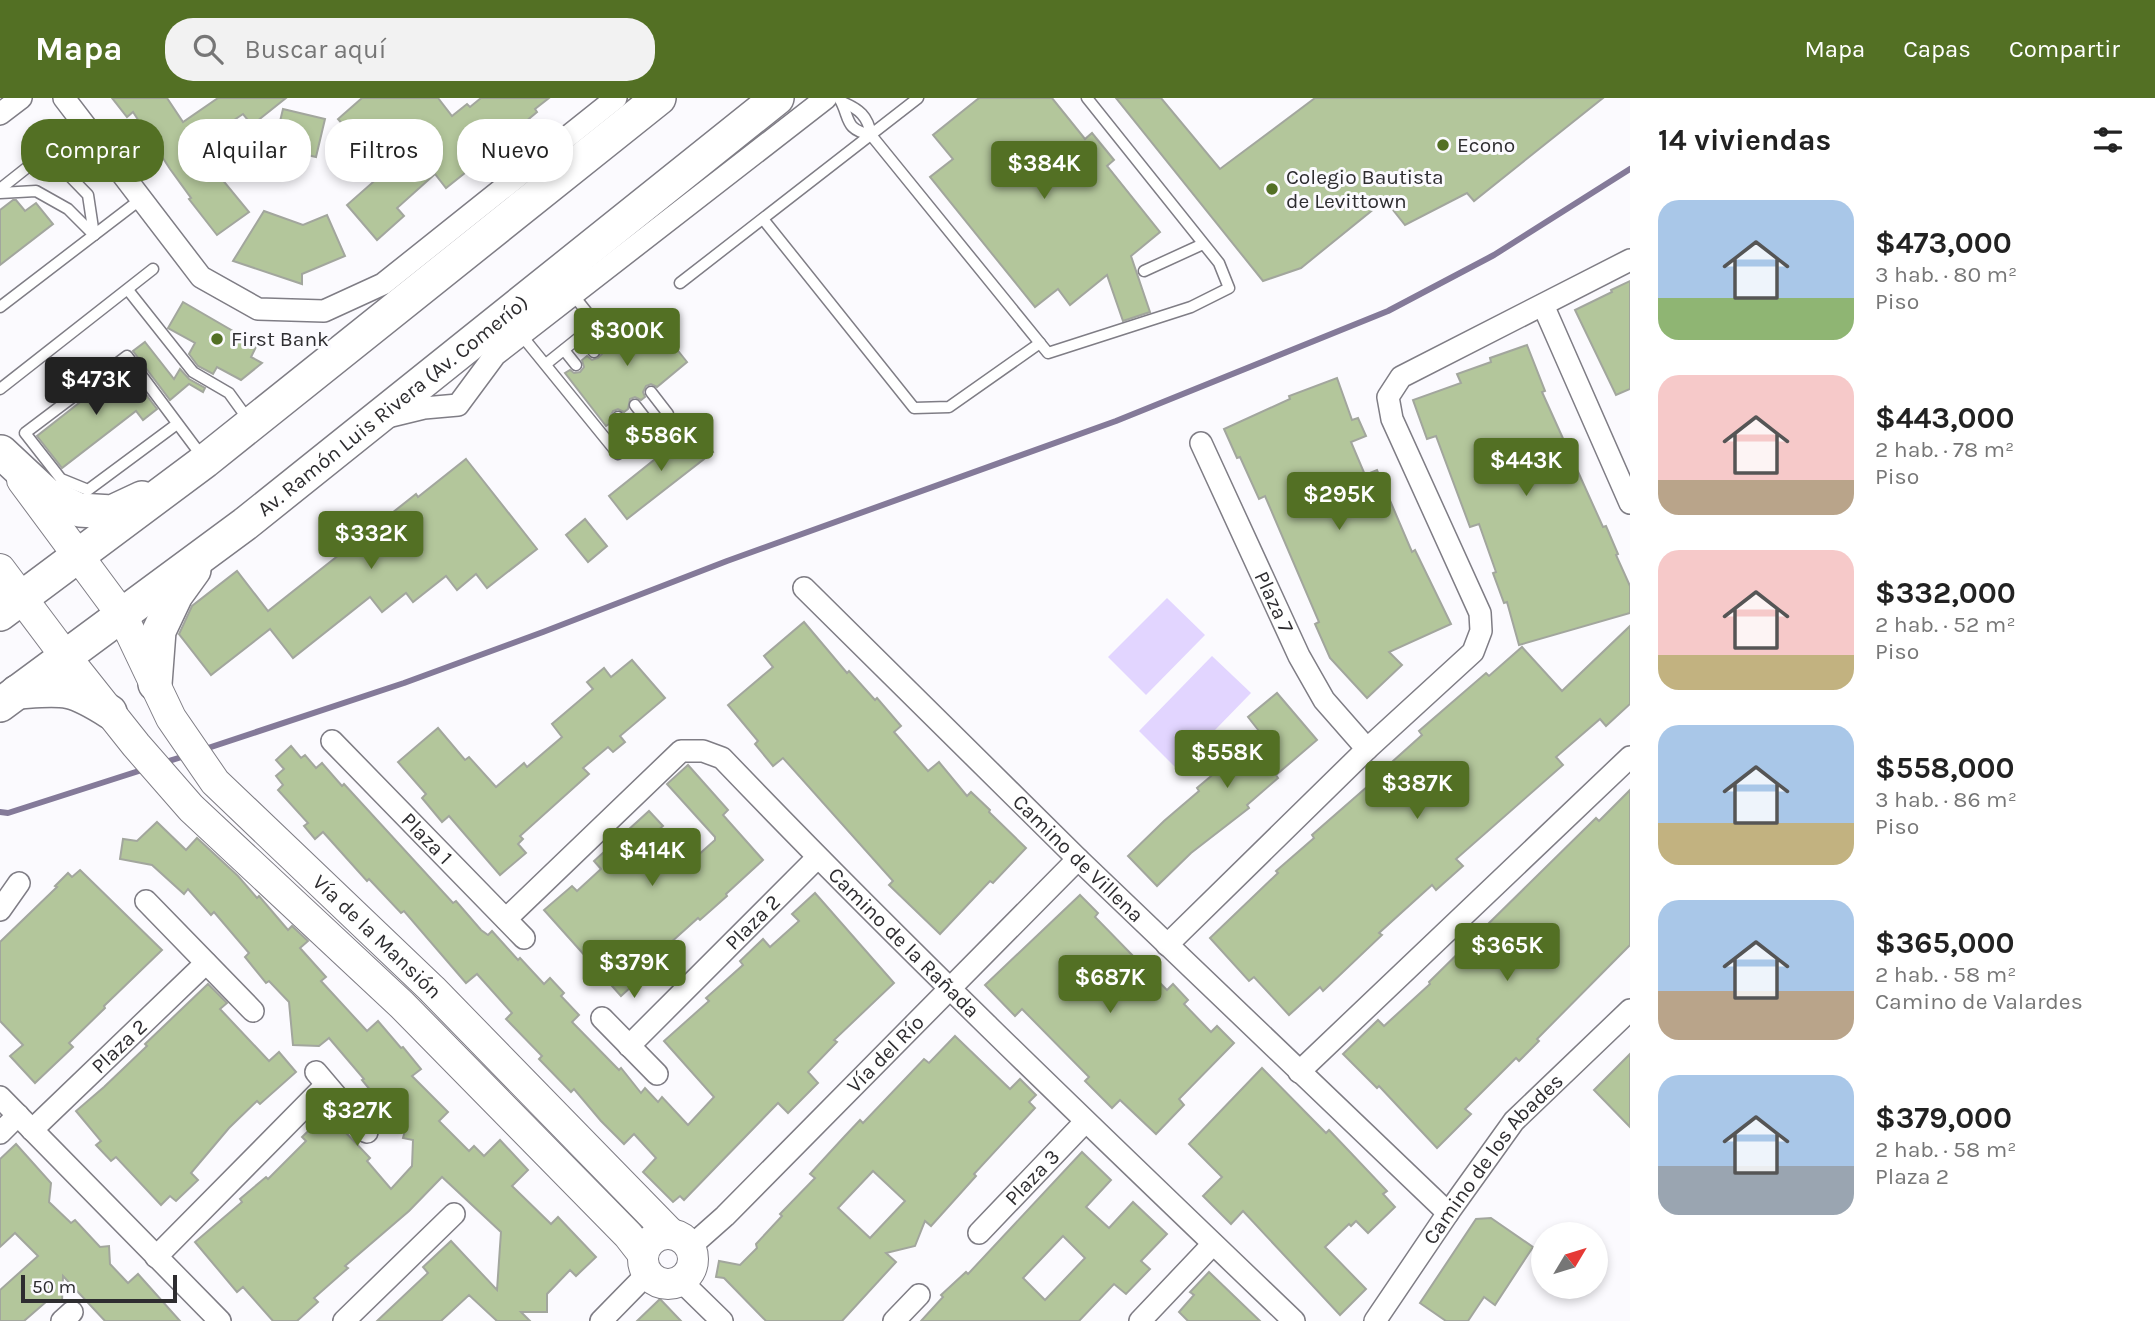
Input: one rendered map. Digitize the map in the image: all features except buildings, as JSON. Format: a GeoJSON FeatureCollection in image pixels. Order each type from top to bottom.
{"type":"FeatureCollection","features":[{"type":"Feature","properties":{"kind":"main road"},"geometry":{"type":"LineString","coordinates":[[11,606],[251,425],[659,98]]}},
{"type":"Feature","properties":{"kind":"main road","name":"Av. Ramón Luis Rivera (Av. Comerío)"},"geometry":{"type":"LineString","coordinates":[[8,698],[208,551],[777,98]]}},
{"type":"Feature","properties":{"kind":"main road"},"geometry":{"type":"LineString","coordinates":[[10,444],[46,494],[79,510],[112,512],[192,471]]}},
{"type":"Feature","properties":{"kind":"main road"},"geometry":{"type":"LineString","coordinates":[[155,684],[159,631],[176,595],[208,551]]}},
{"type":"Feature","properties":{"kind":"main road"},"geometry":{"type":"LineString","coordinates":[[8,698],[65,689],[85,696],[110,712]]}},
{"type":"Feature","properties":{"kind":"street"},"geometry":{"type":"LineString","coordinates":[[0,114],[21,98]]}},
{"type":"Feature","properties":{"kind":"street"},"geometry":{"type":"LineString","coordinates":[[64,98],[201,277],[258,309],[324,312],[383,284],[616,98]]}},
{"type":"Feature","properties":{"kind":"street"},"geometry":{"type":"LineString","coordinates":[[374,421],[424,408],[458,405],[495,355],[836,99]]}},
{"type":"Feature","properties":{"kind":"street"},"geometry":{"type":"LineString","coordinates":[[1167,945],[1367,749],[1474,652],[1481,631],[1480,613],[1392,419],[1388,397],[1401,377],[1630,260]]}},
{"type":"Feature","properties":{"kind":"street"},"geometry":{"type":"LineString","coordinates":[[1543,305],[1630,503]]}},
{"type":"Feature","properties":{"kind":"street","name":"Plaza 7"},"geometry":{"type":"LineString","coordinates":[[1201,443],[1299,656],[1324,700],[1367,749]]}},
{"type":"Feature","properties":{"kind":"street","name":"Vía de la Mansión"},"geometry":{"type":"LineString","coordinates":[[10,444],[78,556],[122,615],[171,718],[215,782],[432,989],[680,1240]]}},
{"type":"Feature","properties":{"kind":"street","name":"Vía de la Mansión"},"geometry":{"type":"LineString","coordinates":[[0,569],[11,606],[66,657],[144,755],[191,808],[402,1005],[628,1235],[645,1264]]}},
{"type":"Feature","properties":{"kind":"street","name":"Camino de Villena"},"geometry":{"type":"LineString","coordinates":[[804,588],[1078,859],[1448,1213]]}},
{"type":"Feature","properties":{"kind":"street","name":"Plaza 1"},"geometry":{"type":"LineString","coordinates":[[332,741],[524,937]]}},
{"type":"Feature","properties":{"kind":"street","name":"Camino de la Rañada"},"geometry":{"type":"LineString","coordinates":[[506,919],[681,751],[703,751],[722,758],[817,858],[950,990],[1294,1321]]}},
{"type":"Feature","properties":{"kind":"street"},"geometry":{"type":"LineString","coordinates":[[1299,1072],[1630,757]]}},
{"type":"Feature","properties":{"kind":"street","name":"Plaza 2"},"geometry":{"type":"LineString","coordinates":[[629,1046],[817,858]]}},
{"type":"Feature","properties":{"kind":"street","name":"Vía del Río"},"geometry":{"type":"LineString","coordinates":[[680,1240],[725,1216],[1078,859]]}},
{"type":"Feature","properties":{"kind":"street"},"geometry":{"type":"LineString","coordinates":[[0,910],[19,883]]}},
{"type":"Feature","properties":{"kind":"street"},"geometry":{"type":"LineString","coordinates":[[146,901],[253,1010]]}},
{"type":"Feature","properties":{"kind":"street","name":"Plaza 2"},"geometry":{"type":"LineString","coordinates":[[0,1133],[25,1123],[206,963]]}},
{"type":"Feature","properties":{"kind":"street","name":"Camino de los Abades"},"geometry":{"type":"LineString","coordinates":[[1375,1321],[1514,1121],[1630,1010]]}},
{"type":"Feature","properties":{"kind":"street"},"geometry":{"type":"LineString","coordinates":[[602,1018],[657,1074]]}},
{"type":"Feature","properties":{"kind":"street"},"geometry":{"type":"LineString","coordinates":[[156,1257],[321,1079],[367,1132]]}},
{"type":"Feature","properties":{"kind":"street"},"geometry":{"type":"LineString","coordinates":[[0,1097],[220,1321]]}},
{"type":"Feature","properties":{"kind":"street","name":"Plaza 3"},"geometry":{"type":"LineString","coordinates":[[979,1233],[1085,1122]]}},
{"type":"Feature","properties":{"kind":"street"},"geometry":{"type":"LineString","coordinates":[[344,1321],[454,1214]]}},
{"type":"Feature","properties":{"kind":"street"},"geometry":{"type":"LineString","coordinates":[[601,1321],[645,1264],[648,1242],[658,1235],[680,1240],[694,1259],[690,1272],[681,1281],[673,1284],[663,1284],[645,1264]]}},
{"type":"Feature","properties":{"kind":"street"},"geometry":{"type":"LineString","coordinates":[[1140,1321],[1213,1244]]}},
{"type":"Feature","properties":{"kind":"street"},"geometry":{"type":"LineString","coordinates":[[681,1281],[722,1321]]}},
{"type":"Feature","properties":{"kind":"street"},"geometry":{"type":"LineString","coordinates":[[894,1321],[919,1295]]}},
{"type":"Feature","properties":{"kind":"lane"},"geometry":{"type":"LineString","coordinates":[[680,283],[918,98]]}},
{"type":"Feature","properties":{"kind":"lane"},"geometry":{"type":"LineString","coordinates":[[836,99],[857,108],[868,121],[870,135],[1048,353],[1191,307],[1229,288],[1219,263],[1087,98]]}},
{"type":"Feature","properties":{"kind":"lane"},"geometry":{"type":"LineString","coordinates":[[0,191],[29,166],[55,161],[88,195],[94,235]]}},
{"type":"Feature","properties":{"kind":"lane"},"geometry":{"type":"LineString","coordinates":[[0,191],[36,191],[68,209],[94,235]]}},
{"type":"Feature","properties":{"kind":"lane"},"geometry":{"type":"LineString","coordinates":[[0,307],[141,199]]}},
{"type":"Feature","properties":{"kind":"lane"},"geometry":{"type":"LineString","coordinates":[[763,219],[914,408],[949,407],[1040,343]]}},
{"type":"Feature","properties":{"kind":"lane"},"geometry":{"type":"LineString","coordinates":[[1144,271],[1203,244]]}},
{"type":"Feature","properties":{"kind":"lane"},"geometry":{"type":"LineString","coordinates":[[0,389],[153,269]]}},
{"type":"Feature","properties":{"kind":"lane"},"geometry":{"type":"LineString","coordinates":[[128,290],[193,372],[229,393],[251,425]]}},
{"type":"Feature","properties":{"kind":"lane"},"geometry":{"type":"LineString","coordinates":[[574,296],[609,340]]}},
{"type":"Feature","properties":{"kind":"lane"},"geometry":{"type":"LineString","coordinates":[[546,364],[596,324]]}},
{"type":"Feature","properties":{"kind":"lane"},"geometry":{"type":"LineString","coordinates":[[522,336],[618,454],[668,414],[651,392]]}},
{"type":"Feature","properties":{"kind":"lane"},"geometry":{"type":"LineString","coordinates":[[581,336],[594,352]]}},
{"type":"Feature","properties":{"kind":"lane"},"geometry":{"type":"LineString","coordinates":[[564,350],[576,365]]}},
{"type":"Feature","properties":{"kind":"lane"},"geometry":{"type":"LineString","coordinates":[[177,424],[88,490],[61,480],[10,444],[127,356],[177,424],[192,471]]}},
{"type":"Feature","properties":{"kind":"lane"},"geometry":{"type":"LineString","coordinates":[[635,405],[652,427]]}},
{"type":"Feature","properties":{"kind":"lane"},"geometry":{"type":"LineString","coordinates":[[618,417],[636,441]]}},
{"type":"Feature","properties":{"kind":"shaded area"},"geometry":{"type":"Polygon","coordinates":[[[1167,598],[1205,635],[1146,695],[1108,657],[1167,598]]]}},
{"type":"Feature","properties":{"kind":"shaded area"},"geometry":{"type":"Polygon","coordinates":[[[1212,656],[1251,693],[1177,769],[1139,731],[1212,656]]]}},
{"type":"Feature","properties":{"kind":"waterway"},"geometry":{"type":"LineString","coordinates":[[202,750],[404,683],[727,561],[1116,421],[1388,311],[1494,255],[1630,169]]}},
{"type":"Feature","properties":{"kind":"waterway"},"geometry":{"type":"LineString","coordinates":[[162,763],[185,756]]}},
{"type":"Feature","properties":{"kind":"waterway"},"geometry":{"type":"LineString","coordinates":[[0,812],[8,813],[145,769]]}},
{"type":"Feature","properties":{"kind":"place","name":"Econo"},"geometry":{"type":"Point","coordinates":[1443,145]}},
{"type":"Feature","properties":{"kind":"place","name":"Colegio Bautista de Levittown"},"geometry":{"type":"Point","coordinates":[1272,189]}},
{"type":"Feature","properties":{"kind":"place","name":"First Bank"},"geometry":{"type":"Point","coordinates":[217,339]}}]}
